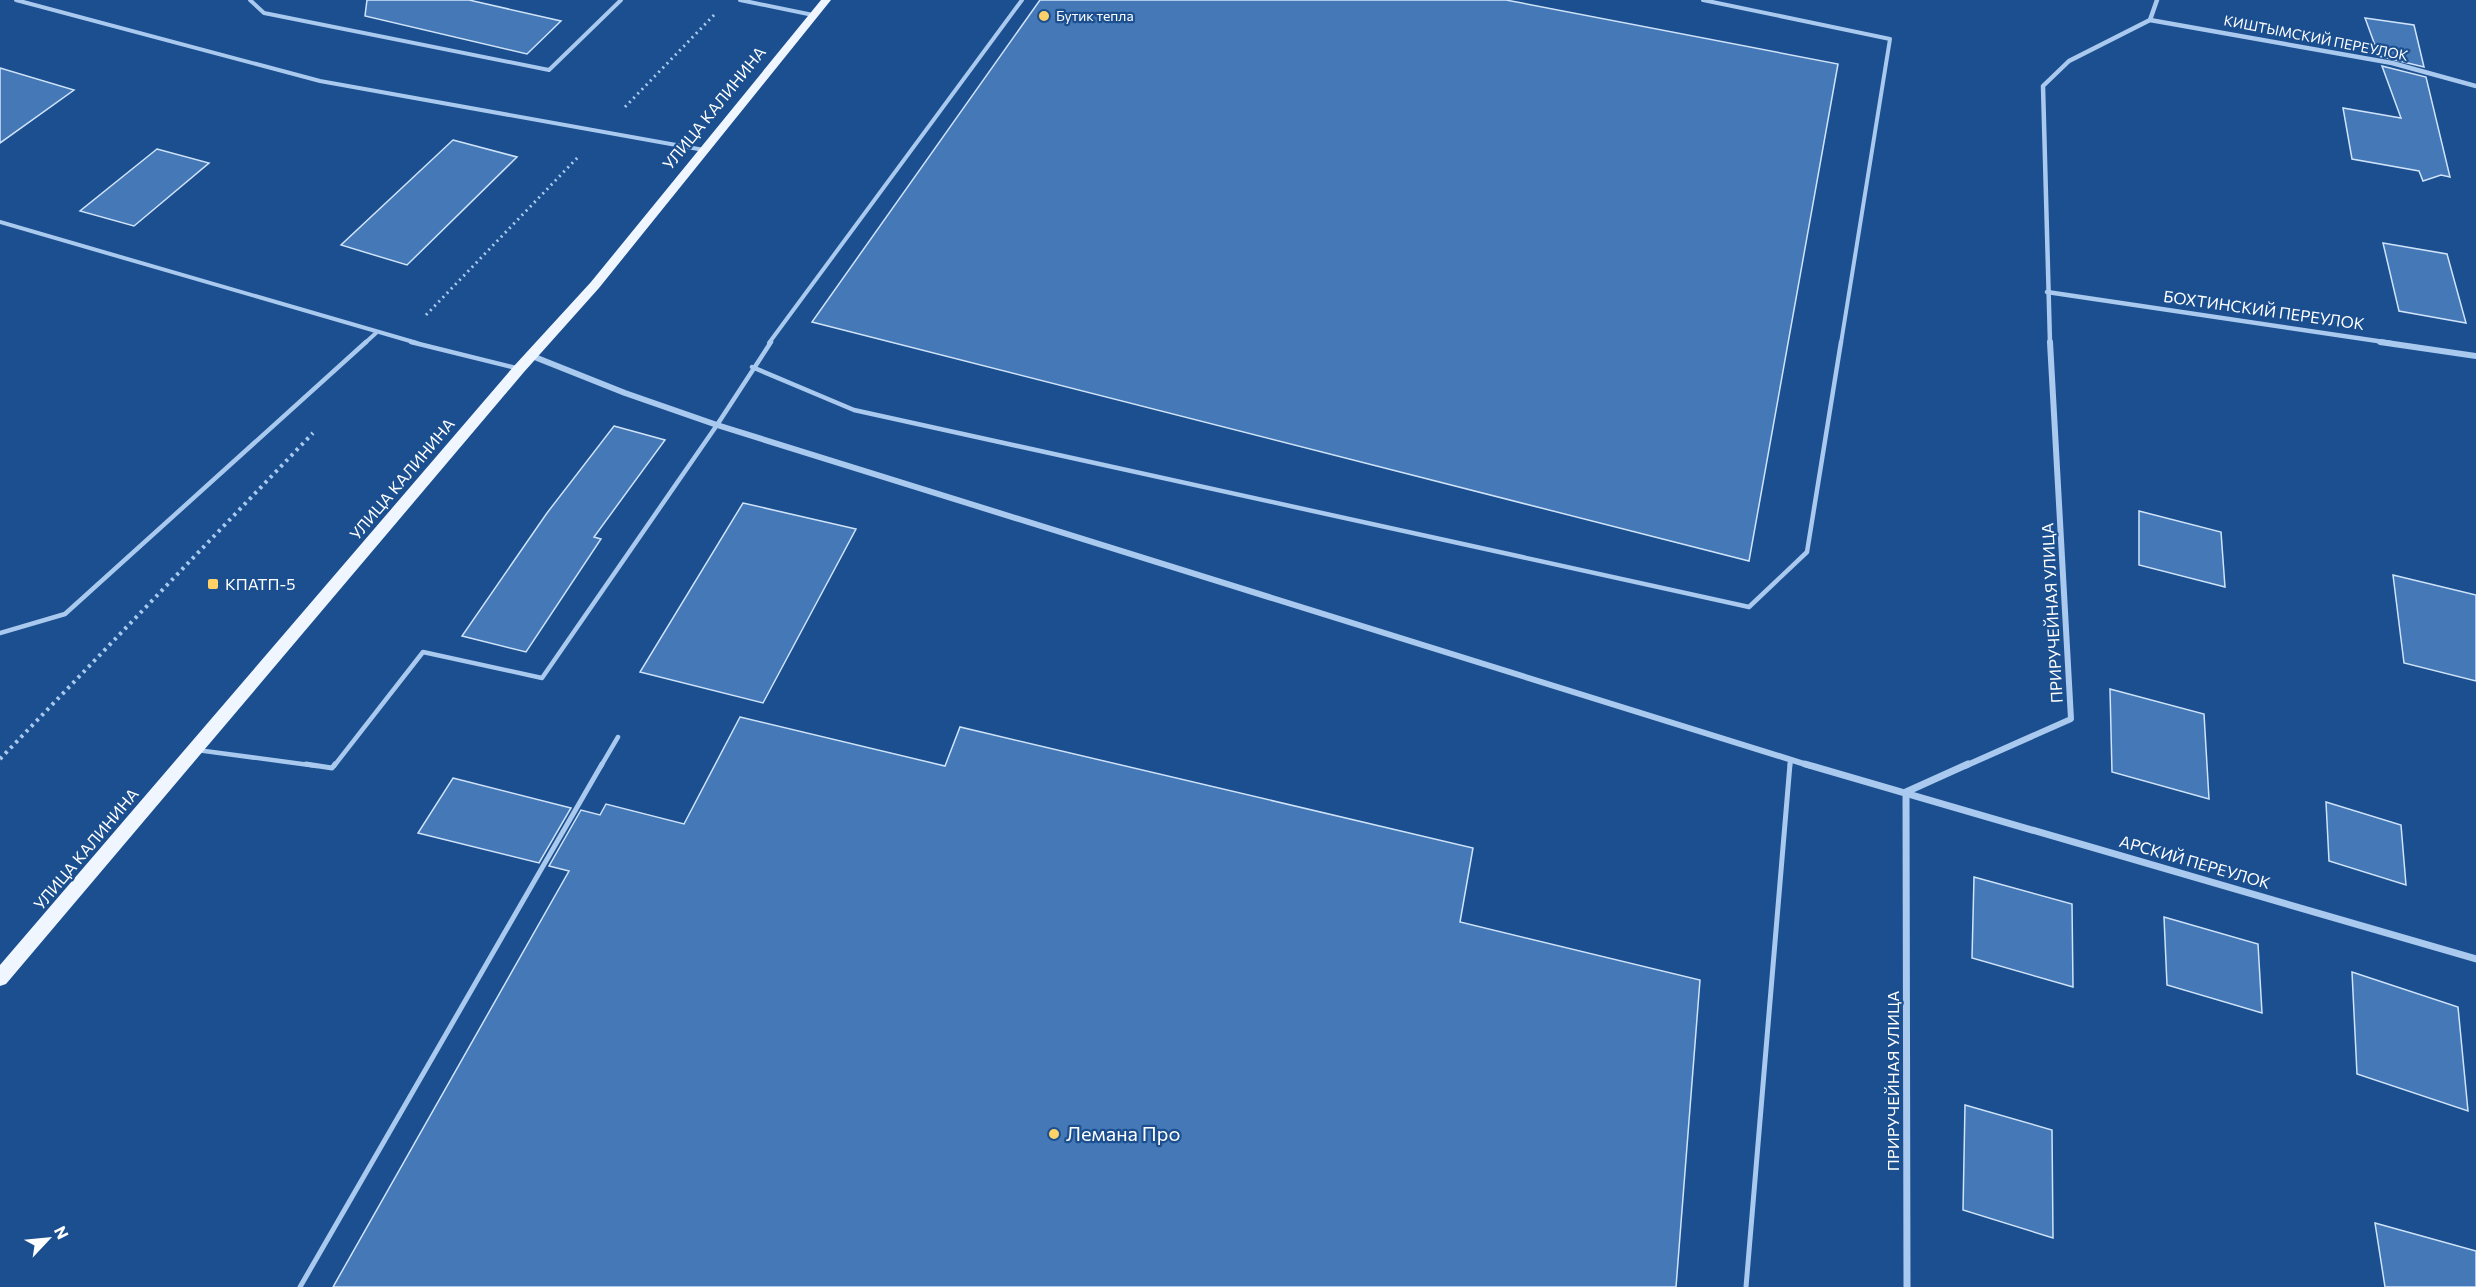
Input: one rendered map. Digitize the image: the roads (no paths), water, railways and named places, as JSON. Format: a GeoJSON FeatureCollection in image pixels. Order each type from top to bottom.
{"type":"FeatureCollection","features":[{"type":"Feature","properties":{"kind":"main road","name":"УЛИЦА КАЛИНИНА"},"geometry":{"type":"LineString","coordinates":[[0,978],[519,369],[595,285],[826,0]]}},
{"type":"Feature","properties":{"kind":"street"},"geometry":{"type":"LineString","coordinates":[[2150,20],[2157,0]]}},
{"type":"Feature","properties":{"kind":"street","name":"КИШТЫМСКИЙ ПЕРЕУЛОК"},"geometry":{"type":"LineString","coordinates":[[2150,20],[2392,63],[2476,86]]}},
{"type":"Feature","properties":{"kind":"street","name":"ПРИРУЧЕЙНАЯ УЛИЦА"},"geometry":{"type":"LineString","coordinates":[[1907,1287],[1906,792],[2071,718],[2047,292],[2043,87],[2069,61],[2150,20]]}},
{"type":"Feature","properties":{"kind":"street","name":"БОХТИНСКИЙ ПЕРЕУЛОК"},"geometry":{"type":"LineString","coordinates":[[2047,292],[2476,356]]}},
{"type":"Feature","properties":{"kind":"street","name":"АРСКИЙ ПЕРЕУЛОК"},"geometry":{"type":"LineString","coordinates":[[531,356],[625,393],[717,425],[1790,759],[2476,959]]}},
{"type":"Feature","properties":{"kind":"lane"},"geometry":{"type":"LineString","coordinates":[[16,0],[320,81],[704,150]]}},
{"type":"Feature","properties":{"kind":"lane"},"geometry":{"type":"LineString","coordinates":[[250,0],[264,14],[549,70],[621,0]]}},
{"type":"Feature","properties":{"kind":"lane"},"geometry":{"type":"LineString","coordinates":[[740,0],[813,15]]}},
{"type":"Feature","properties":{"kind":"lane"},"geometry":{"type":"LineString","coordinates":[[194,750],[332,768],[423,652],[542,678],[717,425],[752,367],[1022,0]]}},
{"type":"Feature","properties":{"kind":"lane"},"geometry":{"type":"LineString","coordinates":[[752,367],[854,410],[1749,607],[1807,552],[1890,39],[1703,0]]}},
{"type":"Feature","properties":{"kind":"lane"},"geometry":{"type":"LineString","coordinates":[[0,222],[376,333],[519,369]]}},
{"type":"Feature","properties":{"kind":"lane"},"geometry":{"type":"LineString","coordinates":[[0,633],[65,614],[376,333]]}},
{"type":"Feature","properties":{"kind":"lane"},"geometry":{"type":"LineString","coordinates":[[300,1287],[618,736]]}},
{"type":"Feature","properties":{"kind":"lane"},"geometry":{"type":"LineString","coordinates":[[1746,1287],[1790,759]]}},
{"type":"Feature","properties":{"kind":"place","name":"Бутик тепла"},"geometry":{"type":"Point","coordinates":[1044,16]}},
{"type":"Feature","properties":{"kind":"place","name":"КПАТП-5"},"geometry":{"type":"Point","coordinates":[213,584]}},
{"type":"Feature","properties":{"kind":"place","name":"Лемана Про"},"geometry":{"type":"Point","coordinates":[1054,1134]}}]}
